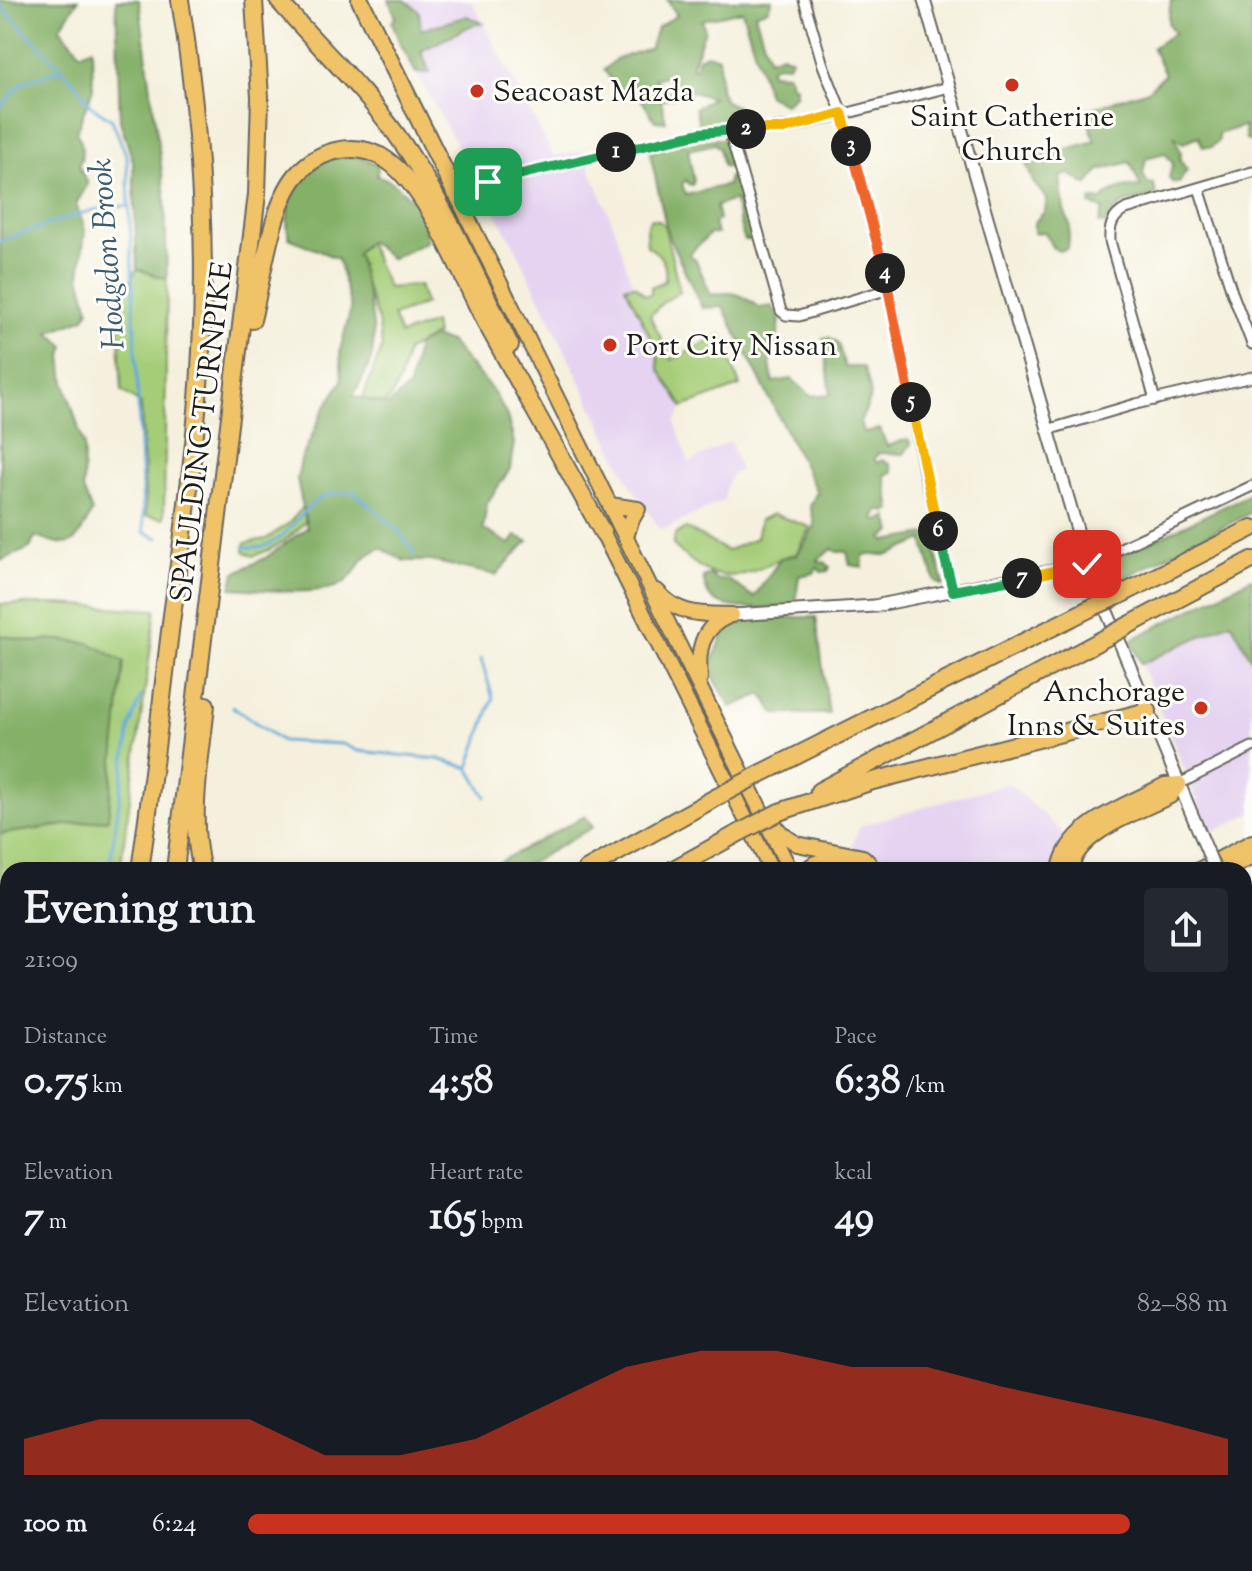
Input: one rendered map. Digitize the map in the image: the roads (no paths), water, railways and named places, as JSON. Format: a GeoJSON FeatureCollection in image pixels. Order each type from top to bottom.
{"type":"FeatureCollection","features":[{"type":"Feature","properties":{"kind":"highway","name":"SPAULDING TURNPIKE"},"geometry":{"type":"LineString","coordinates":[[141,862],[193,448],[201,352],[202,189],[180,0]]}},
{"type":"Feature","properties":{"kind":"highway","name":"SPAULDING TURNPIKE"},"geometry":{"type":"LineString","coordinates":[[176,862],[259,163],[259,82],[254,0]]}},
{"type":"Feature","properties":{"kind":"highway"},"geometry":{"type":"LineString","coordinates":[[360,0],[455,192]]}},
{"type":"Feature","properties":{"kind":"highway"},"geometry":{"type":"LineString","coordinates":[[283,6],[375,107],[422,173],[603,533]]}},
{"type":"Feature","properties":{"kind":"highway"},"geometry":{"type":"LineString","coordinates":[[233,395],[279,209],[290,184],[312,161],[330,152],[351,149],[371,152],[398,169],[425,206],[603,533]]}},
{"type":"Feature","properties":{"kind":"highway"},"geometry":{"type":"LineString","coordinates":[[201,862],[196,834],[197,792],[218,592],[223,480]]}},
{"type":"Feature","properties":{"kind":"highway"},"geometry":{"type":"LineString","coordinates":[[600,862],[760,774],[1252,528]]}},
{"type":"Feature","properties":{"kind":"highway"},"geometry":{"type":"LineString","coordinates":[[686,862],[1252,560]]}},
{"type":"Feature","properties":{"kind":"highway"},"geometry":{"type":"LineString","coordinates":[[779,812],[873,781],[1148,711]]}},
{"type":"Feature","properties":{"kind":"main road"},"geometry":{"type":"LineString","coordinates":[[455,192],[786,862]]}},
{"type":"Feature","properties":{"kind":"main road"},"geometry":{"type":"LineString","coordinates":[[610,505],[638,509],[626,537]]}},
{"type":"Feature","properties":{"kind":"main road"},"geometry":{"type":"LineString","coordinates":[[603,533],[767,862]]}},
{"type":"Feature","properties":{"kind":"main road"},"geometry":{"type":"LineString","coordinates":[[647,580],[663,599],[680,611],[732,615]]}},
{"type":"Feature","properties":{"kind":"main road"},"geometry":{"type":"LineString","coordinates":[[703,694],[699,669],[700,646],[709,628],[732,615]]}},
{"type":"Feature","properties":{"kind":"main road"},"geometry":{"type":"LineString","coordinates":[[1061,862],[1070,843],[1083,829],[1165,785],[1179,784]]}},
{"type":"Feature","properties":{"kind":"main road"},"geometry":{"type":"LineString","coordinates":[[1072,862],[1086,840],[1170,796],[1179,784]]}},
{"type":"Feature","properties":{"kind":"main road"},"geometry":{"type":"LineString","coordinates":[[756,803],[782,834],[797,844],[863,857],[868,862]]}},
{"type":"Feature","properties":{"kind":"main road"},"geometry":{"type":"LineString","coordinates":[[1214,862],[1252,842]]}},
{"type":"Feature","properties":{"kind":"street"},"geometry":{"type":"LineString","coordinates":[[804,0],[823,65],[842,113],[889,289],[931,501],[953,591]]}},
{"type":"Feature","properties":{"kind":"street"},"geometry":{"type":"LineString","coordinates":[[924,0],[1087,564],[1212,862]]}},
{"type":"Feature","properties":{"kind":"street"},"geometry":{"type":"LineString","coordinates":[[455,192],[701,133],[784,129],[949,87]]}},
{"type":"Feature","properties":{"kind":"street"},"geometry":{"type":"LineString","coordinates":[[729,130],[781,311],[786,315],[799,316],[889,289]]}},
{"type":"Feature","properties":{"kind":"street"},"geometry":{"type":"LineString","coordinates":[[1155,400],[1110,241],[1112,221],[1126,209],[1252,172]]}},
{"type":"Feature","properties":{"kind":"street"},"geometry":{"type":"LineString","coordinates":[[1199,188],[1252,344]]}},
{"type":"Feature","properties":{"kind":"street"},"geometry":{"type":"LineString","coordinates":[[1047,430],[1252,377]]}},
{"type":"Feature","properties":{"kind":"street"},"geometry":{"type":"LineString","coordinates":[[732,615],[874,606],[1087,564],[1252,486]]}},
{"type":"Feature","properties":{"kind":"street"},"geometry":{"type":"LineString","coordinates":[[1179,784],[1252,747]]}},
{"type":"Feature","properties":{"kind":"waterway","name":"Hodgdon Brook"},"geometry":{"type":"LineString","coordinates":[[0,5],[79,87],[90,105],[112,120],[127,157],[144,532],[158,538]]}},
{"type":"Feature","properties":{"kind":"waterway"},"geometry":{"type":"LineString","coordinates":[[0,107],[23,82],[62,69]]}},
{"type":"Feature","properties":{"kind":"waterway"},"geometry":{"type":"LineString","coordinates":[[0,241],[80,214],[129,206]]}},
{"type":"Feature","properties":{"kind":"waterway","name":"Hodgdon Brook"},"geometry":{"type":"LineString","coordinates":[[244,547],[258,547],[279,538],[322,497],[354,492],[398,530],[415,554]]}},
{"type":"Feature","properties":{"kind":"waterway","name":"Hodgdon Brook"},"geometry":{"type":"LineString","coordinates":[[481,659],[493,698],[469,768],[486,797]]}},
{"type":"Feature","properties":{"kind":"waterway"},"geometry":{"type":"LineString","coordinates":[[110,862],[130,727],[141,696]]}},
{"type":"Feature","properties":{"kind":"waterway"},"geometry":{"type":"LineString","coordinates":[[233,707],[282,741],[343,744],[358,751],[438,759],[469,768]]}},
{"type":"Feature","properties":{"kind":"place","name":"Saint Catherine Church"},"geometry":{"type":"Point","coordinates":[1012,85]}},
{"type":"Feature","properties":{"kind":"place","name":"Seacoast Mazda"},"geometry":{"type":"Point","coordinates":[477,91]}},
{"type":"Feature","properties":{"kind":"place","name":"Port City Nissan"},"geometry":{"type":"Point","coordinates":[610,345]}},
{"type":"Feature","properties":{"kind":"place","name":"Anchorage Inns & Suites"},"geometry":{"type":"Point","coordinates":[1201,708]}}]}
